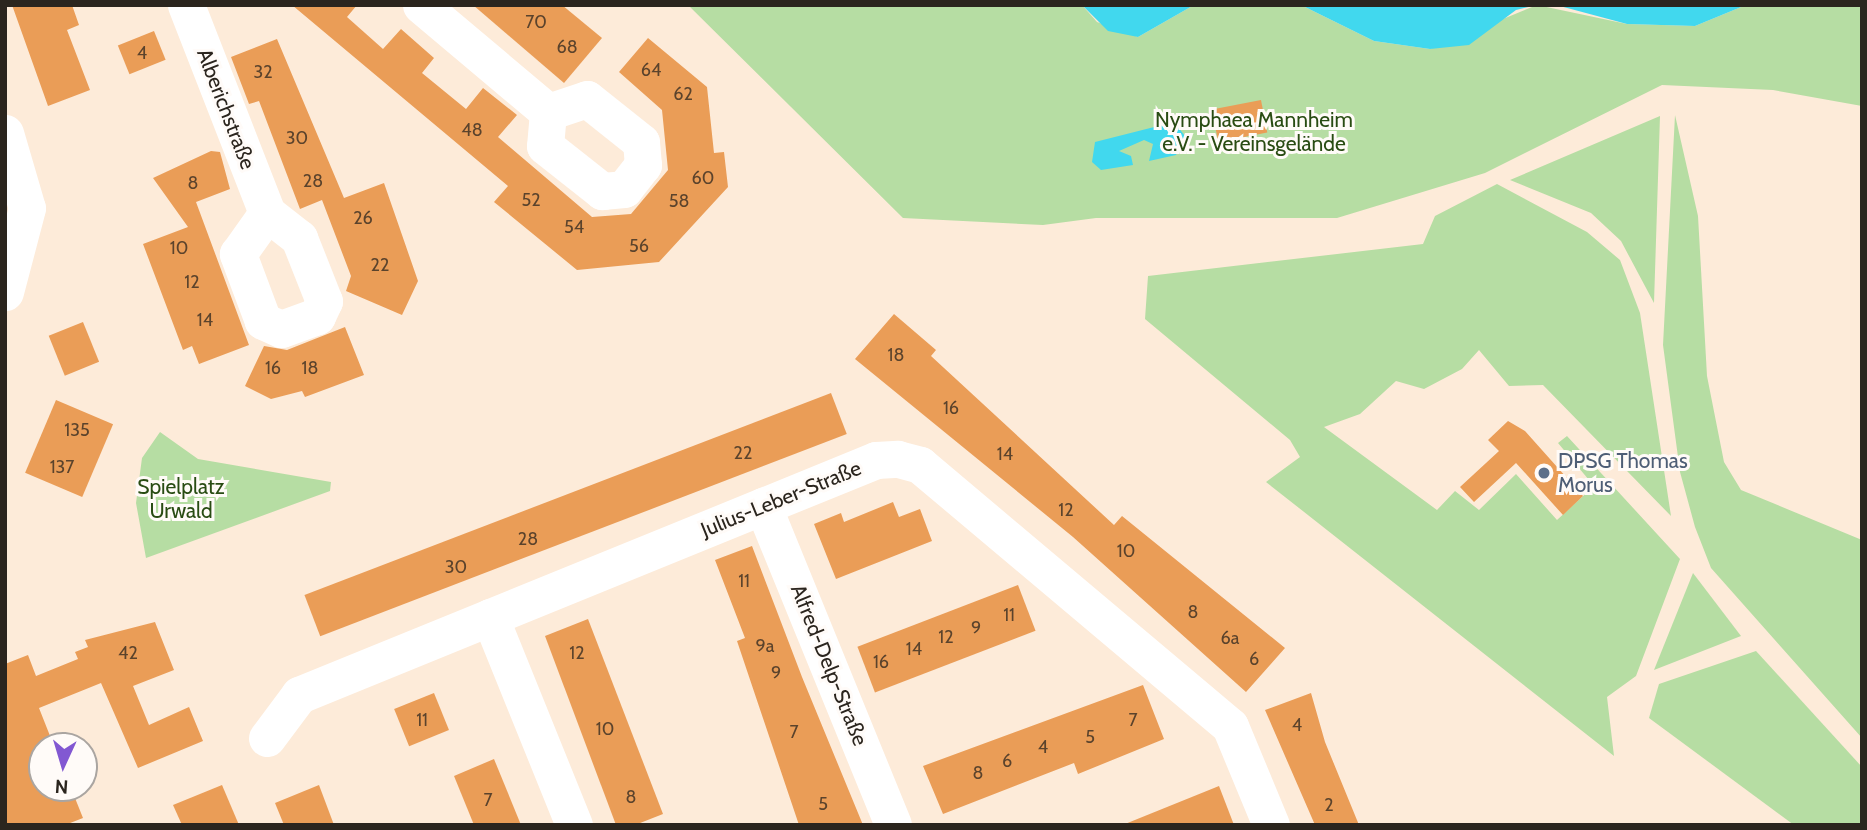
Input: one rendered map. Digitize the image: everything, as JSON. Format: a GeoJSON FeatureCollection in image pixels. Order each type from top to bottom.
{"type":"FeatureCollection","features":[{"type":"Feature","properties":{"kind":"street","name":"Alberichstraße"},"geometry":{"type":"LineString","coordinates":[[186,5],[267,213]]}},
{"type":"Feature","properties":{"kind":"street"},"geometry":{"type":"LineString","coordinates":[[421,5],[548,112]]}},
{"type":"Feature","properties":{"kind":"street"},"geometry":{"type":"LineString","coordinates":[[5,133],[26,208],[5,292]]}},
{"type":"Feature","properties":{"kind":"street","name":"Julius-Leber-Straße"},"geometry":{"type":"LineString","coordinates":[[267,738],[299,695],[876,460],[920,465],[1230,726],[1271,825]]}},
{"type":"Feature","properties":{"kind":"street","name":"Alfred-Delp-Straße"},"geometry":{"type":"LineString","coordinates":[[763,506],[893,825]]}},
{"type":"Feature","properties":{"kind":"street"},"geometry":{"type":"LineString","coordinates":[[489,617],[574,825]]}},
{"type":"Feature","properties":{"kind":"green space","name":"Nymphaea Mannheim e.V. - Vereinsgelände"},"geometry":{"type":"Polygon","coordinates":[[[688,5],[1082,5],[1097,22],[1138,37],[1194,5],[1301,5],[1374,41],[1430,49],[1537,5],[1627,24],[1695,26],[1746,5],[1862,5],[1862,106],[1773,90],[1662,85],[1485,173],[1337,218],[1096,218],[1043,225],[903,218],[688,5]]]}},
{"type":"Feature","properties":{"kind":"green space"},"geometry":{"type":"Polygon","coordinates":[[[1675,115],[1698,216],[1707,376],[1724,462],[1741,490],[1862,540],[1862,738],[1711,568],[1695,527],[1680,472],[1663,345],[1675,115]]]}},
{"type":"Feature","properties":{"kind":"green space"},"geometry":{"type":"Polygon","coordinates":[[[1660,116],[1654,303],[1621,241],[1591,213],[1510,180],[1660,116]]]}},
{"type":"Feature","properties":{"kind":"green space"},"geometry":{"type":"Polygon","coordinates":[[[1497,184],[1587,232],[1620,260],[1640,313],[1671,516],[1543,385],[1509,386],[1479,350],[1462,369],[1424,389],[1396,381],[1360,414],[1324,427],[1437,510],[1455,491],[1479,510],[1516,474],[1557,520],[1594,486],[1558,443],[1567,436],[1680,559],[1636,676],[1607,697],[1614,756],[1266,482],[1300,457],[1290,440],[1145,319],[1148,276],[1423,244],[1435,216],[1497,184]]]}},
{"type":"Feature","properties":{"kind":"green space","name":"Spielplatz Urwald"},"geometry":{"type":"Polygon","coordinates":[[[160,432],[198,459],[331,482],[330,491],[146,558],[136,503],[142,458],[160,432]]]}},
{"type":"Feature","properties":{"kind":"green space"},"geometry":{"type":"Polygon","coordinates":[[[1693,573],[1741,636],[1654,670],[1693,573]]]}},
{"type":"Feature","properties":{"kind":"green space"},"geometry":{"type":"Polygon","coordinates":[[[1756,651],[1862,767],[1862,825],[1794,825],[1649,718],[1659,684],[1756,651]]]}},
{"type":"Feature","properties":{"kind":"water"},"geometry":{"type":"Polygon","coordinates":[[[1082,5],[1194,5],[1138,37],[1108,31],[1082,5]]]}},
{"type":"Feature","properties":{"kind":"water"},"geometry":{"type":"Polygon","coordinates":[[[1301,5],[1537,5],[1516,10],[1469,45],[1430,49],[1374,41],[1301,5]]]}},
{"type":"Feature","properties":{"kind":"water"},"geometry":{"type":"Polygon","coordinates":[[[1556,5],[1746,5],[1695,26],[1627,24],[1556,5]]]}},
{"type":"Feature","properties":{"kind":"water"},"geometry":{"type":"Polygon","coordinates":[[[1174,122],[1185,136],[1176,155],[1149,161],[1153,144],[1144,140],[1119,151],[1131,156],[1133,165],[1101,170],[1092,162],[1095,142],[1174,122]]]}},
{"type":"Feature","properties":{"kind":"building"},"geometry":{"type":"Polygon","coordinates":[[[12,5],[72,5],[79,25],[67,30],[90,90],[48,106],[12,5]]]}},
{"type":"Feature","properties":{"kind":"building"},"geometry":{"type":"Polygon","coordinates":[[[292,5],[357,5],[347,17],[383,49],[401,29],[434,58],[422,73],[466,109],[483,88],[517,115],[498,137],[592,217],[631,214],[668,170],[662,110],[619,72],[648,38],[707,87],[714,153],[724,152],[728,187],[659,262],[577,270],[494,202],[508,186],[292,5]]]}},
{"type":"Feature","properties":{"kind":"building"},"geometry":{"type":"Polygon","coordinates":[[[473,5],[562,5],[602,38],[564,83],[473,5]]]}},
{"type":"Feature","properties":{"kind":"building"},"geometry":{"type":"Polygon","coordinates":[[[154,31],[166,60],[129,74],[118,46],[154,31]]]}},
{"type":"Feature","properties":{"kind":"building"},"geometry":{"type":"Polygon","coordinates":[[[277,39],[344,198],[384,183],[418,281],[402,315],[346,291],[351,276],[322,200],[300,209],[259,101],[249,104],[231,57],[277,39]]]}},
{"type":"Feature","properties":{"kind":"building"},"geometry":{"type":"Polygon","coordinates":[[[1261,100],[1267,132],[1218,142],[1212,110],[1261,100]]]}},
{"type":"Feature","properties":{"kind":"building"},"geometry":{"type":"Polygon","coordinates":[[[211,151],[220,152],[230,189],[196,202],[249,345],[199,364],[192,346],[183,350],[143,244],[188,227],[153,178],[211,151]]]}},
{"type":"Feature","properties":{"kind":"building"},"geometry":{"type":"Polygon","coordinates":[[[894,314],[936,350],[931,356],[1114,525],[1122,516],[1285,648],[1246,692],[1073,537],[855,359],[894,314]]]}},
{"type":"Feature","properties":{"kind":"building"},"geometry":{"type":"Polygon","coordinates":[[[83,322],[99,362],[65,376],[49,336],[83,322]]]}},
{"type":"Feature","properties":{"kind":"building"},"geometry":{"type":"Polygon","coordinates":[[[345,327],[364,375],[305,397],[302,391],[271,399],[245,386],[264,346],[287,350],[345,327]]]}},
{"type":"Feature","properties":{"kind":"building"},"geometry":{"type":"Polygon","coordinates":[[[831,393],[847,434],[320,636],[304,595],[831,393]]]}},
{"type":"Feature","properties":{"kind":"building"},"geometry":{"type":"Polygon","coordinates":[[[56,400],[113,424],[82,497],[25,473],[56,400]]]}},
{"type":"Feature","properties":{"kind":"building"},"geometry":{"type":"Polygon","coordinates":[[[1508,421],[1525,431],[1583,496],[1563,515],[1516,463],[1474,502],[1460,487],[1499,451],[1488,440],[1508,421]]]}},
{"type":"Feature","properties":{"kind":"building"},"geometry":{"type":"Polygon","coordinates":[[[893,502],[899,517],[920,509],[932,541],[836,579],[814,524],[841,513],[844,522],[893,502]]]}},
{"type":"Feature","properties":{"kind":"building"},"geometry":{"type":"Polygon","coordinates":[[[752,546],[863,825],[799,825],[737,641],[745,638],[715,560],[752,546]]]}},
{"type":"Feature","properties":{"kind":"building"},"geometry":{"type":"Polygon","coordinates":[[[1018,585],[1036,631],[875,692],[857,647],[1018,585]]]}},
{"type":"Feature","properties":{"kind":"building"},"geometry":{"type":"Polygon","coordinates":[[[588,619],[663,814],[635,825],[616,825],[545,636],[588,619]]]}},
{"type":"Feature","properties":{"kind":"building"},"geometry":{"type":"Polygon","coordinates":[[[155,622],[174,670],[133,686],[149,725],[189,707],[203,741],[138,768],[101,683],[39,708],[48,732],[28,732],[28,802],[77,802],[83,818],[65,825],[5,825],[5,664],[28,655],[36,676],[78,659],[75,652],[88,647],[85,640],[155,622]]]}},
{"type":"Feature","properties":{"kind":"building"},"geometry":{"type":"Polygon","coordinates":[[[1143,685],[1164,739],[1078,774],[1074,763],[943,814],[923,766],[1143,685]]]}},
{"type":"Feature","properties":{"kind":"building"},"geometry":{"type":"Polygon","coordinates":[[[434,693],[449,730],[409,746],[394,709],[434,693]]]}},
{"type":"Feature","properties":{"kind":"building"},"geometry":{"type":"Polygon","coordinates":[[[1311,693],[1325,742],[1359,825],[1315,825],[1265,710],[1311,693]]]}},
{"type":"Feature","properties":{"kind":"building"},"geometry":{"type":"Polygon","coordinates":[[[494,759],[521,825],[474,825],[454,776],[494,759]]]}},
{"type":"Feature","properties":{"kind":"building"},"geometry":{"type":"Polygon","coordinates":[[[222,785],[239,825],[182,825],[173,805],[222,785]]]}},
{"type":"Feature","properties":{"kind":"building"},"geometry":{"type":"Polygon","coordinates":[[[319,785],[334,825],[284,825],[275,803],[319,785]]]}},
{"type":"Feature","properties":{"kind":"building"},"geometry":{"type":"Polygon","coordinates":[[[1219,786],[1234,825],[1125,824],[1219,786]]]}},
{"type":"Feature","properties":{"kind":"place","name":"DPSG Thomas Morus"},"geometry":{"type":"Point","coordinates":[1544,473]}}]}
